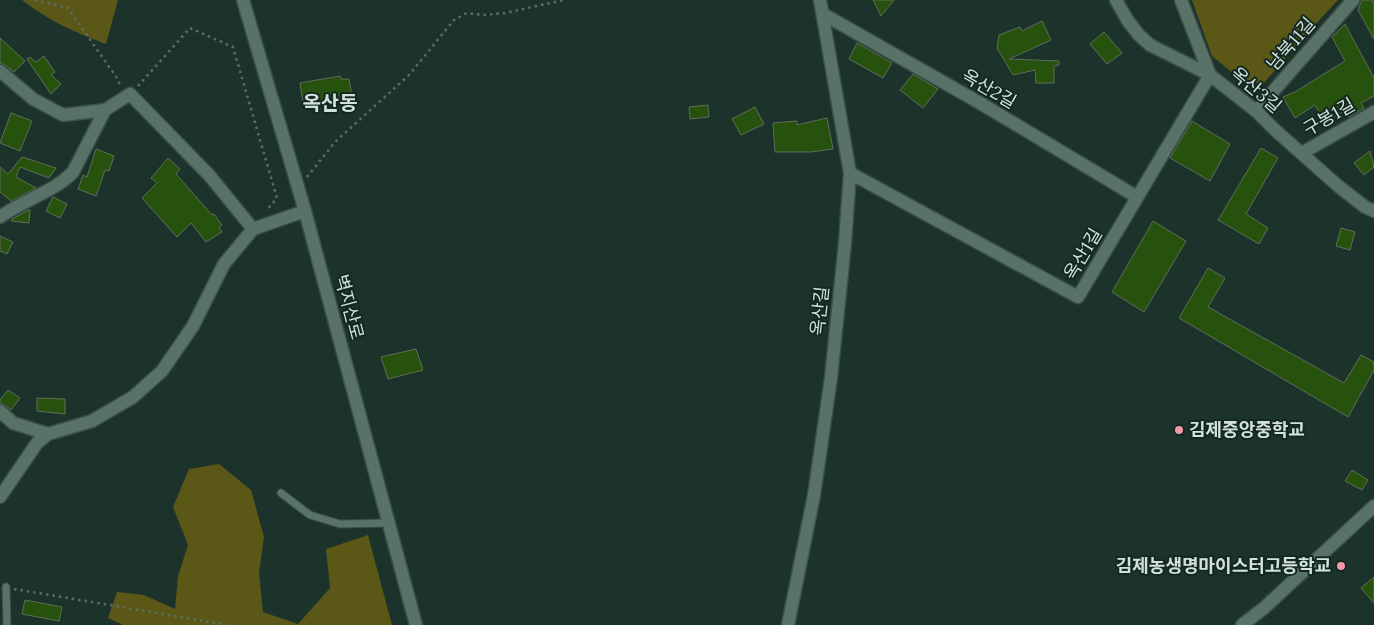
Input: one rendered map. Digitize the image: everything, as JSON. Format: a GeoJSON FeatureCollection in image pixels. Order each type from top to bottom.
{"type":"FeatureCollection","features":[{"type":"Feature","properties":{"kind":"street","name":"벽지산로"},"geometry":{"type":"LineString","coordinates":[[243,0],[305,211],[416,625]]}},
{"type":"Feature","properties":{"kind":"street","name":"옥산길"},"geometry":{"type":"LineString","coordinates":[[788,625],[814,495],[827,407],[845,243],[850,173],[820,0]]}},
{"type":"Feature","properties":{"kind":"street","name":"옥산3길"},"geometry":{"type":"LineString","coordinates":[[1116,0],[1128,22],[1150,45],[1210,75],[1256,110],[1351,196],[1365,207],[1374,211]]}},
{"type":"Feature","properties":{"kind":"street"},"geometry":{"type":"LineString","coordinates":[[1181,0],[1210,75]]}},
{"type":"Feature","properties":{"kind":"street","name":"남북11길"},"geometry":{"type":"LineString","coordinates":[[1256,110],[1352,0]]}},
{"type":"Feature","properties":{"kind":"street","name":"옥산2길"},"geometry":{"type":"LineString","coordinates":[[822,14],[980,103],[1137,197]]}},
{"type":"Feature","properties":{"kind":"street"},"geometry":{"type":"LineString","coordinates":[[0,71],[33,99],[63,115],[105,110],[125,97],[209,174],[253,229]]}},
{"type":"Feature","properties":{"kind":"street","name":"옥산1길"},"geometry":{"type":"LineString","coordinates":[[850,173],[1078,297],[1210,75]]}},
{"type":"Feature","properties":{"kind":"street"},"geometry":{"type":"LineString","coordinates":[[0,217],[14,207],[67,179],[73,172],[105,110]]}},
{"type":"Feature","properties":{"kind":"street","name":"구봉1길"},"geometry":{"type":"LineString","coordinates":[[1302,153],[1374,112]]}},
{"type":"Feature","properties":{"kind":"street"},"geometry":{"type":"LineString","coordinates":[[0,497],[37,443],[48,434],[92,421],[133,397],[162,372],[193,326],[224,264],[253,229],[305,211]]}},
{"type":"Feature","properties":{"kind":"street"},"geometry":{"type":"LineString","coordinates":[[0,411],[13,423],[48,434]]}},
{"type":"Feature","properties":{"kind":"street"},"geometry":{"type":"LineString","coordinates":[[1243,625],[1264,608],[1374,506]]}},
{"type":"Feature","properties":{"kind":"lane"},"geometry":{"type":"LineString","coordinates":[[281,493],[310,515],[340,524],[389,523]]}},
{"type":"Feature","properties":{"kind":"lane"},"geometry":{"type":"LineString","coordinates":[[6,587],[7,625]]}},
{"type":"Feature","properties":{"kind":"path"},"geometry":{"type":"LineString","coordinates":[[35,0],[68,8],[119,81],[125,97],[190,28],[233,47],[277,198],[253,229]]}},
{"type":"Feature","properties":{"kind":"path"},"geometry":{"type":"LineString","coordinates":[[298,188],[335,142],[410,74],[454,20],[467,13],[483,15],[506,13],[564,0]]}},
{"type":"Feature","properties":{"kind":"path"},"geometry":{"type":"LineString","coordinates":[[6,587],[229,625]]}},
{"type":"Feature","properties":{"kind":"shaded area"},"geometry":{"type":"Polygon","coordinates":[[[22,0],[118,0],[106,44],[62,25],[22,0]]]}},
{"type":"Feature","properties":{"kind":"shaded area"},"geometry":{"type":"Polygon","coordinates":[[[1192,0],[1338,0],[1263,84],[1241,80],[1212,56],[1192,0]]]}},
{"type":"Feature","properties":{"kind":"shaded area"},"geometry":{"type":"Polygon","coordinates":[[[219,464],[251,490],[264,537],[259,573],[263,612],[298,624],[330,588],[326,549],[368,535],[392,625],[123,625],[108,618],[117,592],[144,595],[175,609],[178,576],[188,545],[173,507],[189,469],[219,464]]]}},
{"type":"Feature","properties":{"kind":"building"},"geometry":{"type":"Polygon","coordinates":[[[873,0],[894,0],[881,16],[873,0]]]}},
{"type":"Feature","properties":{"kind":"building"},"geometry":{"type":"Polygon","coordinates":[[[1362,0],[1372,0],[1374,4],[1374,39],[1358,10],[1362,0]]]}},
{"type":"Feature","properties":{"kind":"building"},"geometry":{"type":"Polygon","coordinates":[[[1042,21],[1051,40],[1009,59],[1059,61],[1059,65],[1054,66],[1054,83],[1036,83],[1035,70],[1013,75],[997,48],[999,35],[1020,27],[1022,31],[1042,21]]]}},
{"type":"Feature","properties":{"kind":"building"},"geometry":{"type":"Polygon","coordinates":[[[1345,24],[1374,78],[1374,96],[1361,103],[1364,108],[1349,117],[1345,110],[1326,123],[1315,105],[1295,118],[1283,97],[1295,92],[1345,61],[1332,37],[1345,24]]]}},
{"type":"Feature","properties":{"kind":"building"},"geometry":{"type":"Polygon","coordinates":[[[1104,32],[1122,53],[1107,64],[1090,44],[1104,32]]]}},
{"type":"Feature","properties":{"kind":"building"},"geometry":{"type":"Polygon","coordinates":[[[0,38],[25,61],[14,72],[0,63],[0,38]]]}},
{"type":"Feature","properties":{"kind":"building"},"geometry":{"type":"Polygon","coordinates":[[[857,43],[892,63],[883,78],[849,59],[857,43]]]}},
{"type":"Feature","properties":{"kind":"building"},"geometry":{"type":"Polygon","coordinates":[[[44,56],[55,72],[51,75],[61,84],[51,94],[27,59],[30,57],[36,62],[44,56]]]}},
{"type":"Feature","properties":{"kind":"building"},"geometry":{"type":"Polygon","coordinates":[[[913,74],[938,89],[923,108],[900,90],[913,74]]]}},
{"type":"Feature","properties":{"kind":"building"},"geometry":{"type":"Polygon","coordinates":[[[340,76],[341,79],[349,79],[352,96],[303,103],[300,83],[340,76]]]}},
{"type":"Feature","properties":{"kind":"building"},"geometry":{"type":"Polygon","coordinates":[[[708,105],[709,117],[690,119],[689,107],[708,105]]]}},
{"type":"Feature","properties":{"kind":"building"},"geometry":{"type":"Polygon","coordinates":[[[755,107],[764,124],[741,135],[732,119],[755,107]]]}},
{"type":"Feature","properties":{"kind":"building"},"geometry":{"type":"Polygon","coordinates":[[[11,113],[32,121],[20,151],[0,143],[11,113]]]}},
{"type":"Feature","properties":{"kind":"building"},"geometry":{"type":"Polygon","coordinates":[[[827,118],[833,149],[811,152],[775,152],[773,123],[797,121],[797,125],[827,118]]]}},
{"type":"Feature","properties":{"kind":"building"},"geometry":{"type":"Polygon","coordinates":[[[1192,121],[1230,144],[1210,181],[1170,158],[1192,121]]]}},
{"type":"Feature","properties":{"kind":"building"},"geometry":{"type":"Polygon","coordinates":[[[1261,148],[1278,158],[1246,214],[1268,228],[1259,244],[1218,220],[1261,148]]]}},
{"type":"Feature","properties":{"kind":"building"},"geometry":{"type":"Polygon","coordinates":[[[96,149],[114,156],[109,171],[105,170],[96,196],[78,189],[83,175],[87,177],[96,149]]]}},
{"type":"Feature","properties":{"kind":"building"},"geometry":{"type":"Polygon","coordinates":[[[1370,151],[1374,167],[1364,175],[1354,163],[1370,151]]]}},
{"type":"Feature","properties":{"kind":"building"},"geometry":{"type":"Polygon","coordinates":[[[22,157],[56,168],[49,178],[20,167],[16,177],[36,188],[11,201],[0,192],[0,167],[8,174],[22,157]]]}},
{"type":"Feature","properties":{"kind":"building"},"geometry":{"type":"Polygon","coordinates":[[[168,158],[180,169],[176,174],[222,225],[219,227],[222,232],[206,242],[191,223],[177,237],[142,198],[157,183],[151,178],[168,158]]]}},
{"type":"Feature","properties":{"kind":"building"},"geometry":{"type":"Polygon","coordinates":[[[53,197],[67,204],[60,218],[46,211],[53,197]]]}},
{"type":"Feature","properties":{"kind":"building"},"geometry":{"type":"Polygon","coordinates":[[[30,210],[29,223],[11,221],[12,219],[30,210]]]}},
{"type":"Feature","properties":{"kind":"building"},"geometry":{"type":"Polygon","coordinates":[[[1153,221],[1186,241],[1144,312],[1112,292],[1153,221]]]}},
{"type":"Feature","properties":{"kind":"building"},"geometry":{"type":"Polygon","coordinates":[[[1341,228],[1355,232],[1350,250],[1336,246],[1341,228]]]}},
{"type":"Feature","properties":{"kind":"building"},"geometry":{"type":"Polygon","coordinates":[[[0,236],[13,242],[7,254],[0,251],[0,236]]]}},
{"type":"Feature","properties":{"kind":"building"},"geometry":{"type":"Polygon","coordinates":[[[1208,268],[1225,278],[1208,307],[1344,383],[1361,355],[1374,362],[1374,370],[1348,417],[1179,318],[1208,268]]]}},
{"type":"Feature","properties":{"kind":"building"},"geometry":{"type":"Polygon","coordinates":[[[416,349],[423,370],[388,379],[381,357],[416,349]]]}},
{"type":"Feature","properties":{"kind":"building"},"geometry":{"type":"Polygon","coordinates":[[[8,390],[20,398],[11,410],[0,403],[0,400],[8,390]]]}},
{"type":"Feature","properties":{"kind":"building"},"geometry":{"type":"Polygon","coordinates":[[[37,398],[65,399],[65,414],[37,411],[37,398]]]}},
{"type":"Feature","properties":{"kind":"building"},"geometry":{"type":"Polygon","coordinates":[[[1352,470],[1368,480],[1362,490],[1345,481],[1352,470]]]}},
{"type":"Feature","properties":{"kind":"building"},"geometry":{"type":"Polygon","coordinates":[[[1374,577],[1374,603],[1361,588],[1374,577]]]}},
{"type":"Feature","properties":{"kind":"building"},"geometry":{"type":"Polygon","coordinates":[[[25,600],[62,607],[59,621],[22,614],[25,600]]]}},
{"type":"Feature","properties":{"kind":"place","name":"김제중앙중학교"},"geometry":{"type":"Point","coordinates":[1179,430]}},
{"type":"Feature","properties":{"kind":"place","name":"김제농생명마이스터고등학교"},"geometry":{"type":"Point","coordinates":[1341,566]}},
{"type":"Feature","properties":{"kind":"district","name":"옥산동"},"geometry":{"type":"Point","coordinates":[330,103]}}]}
